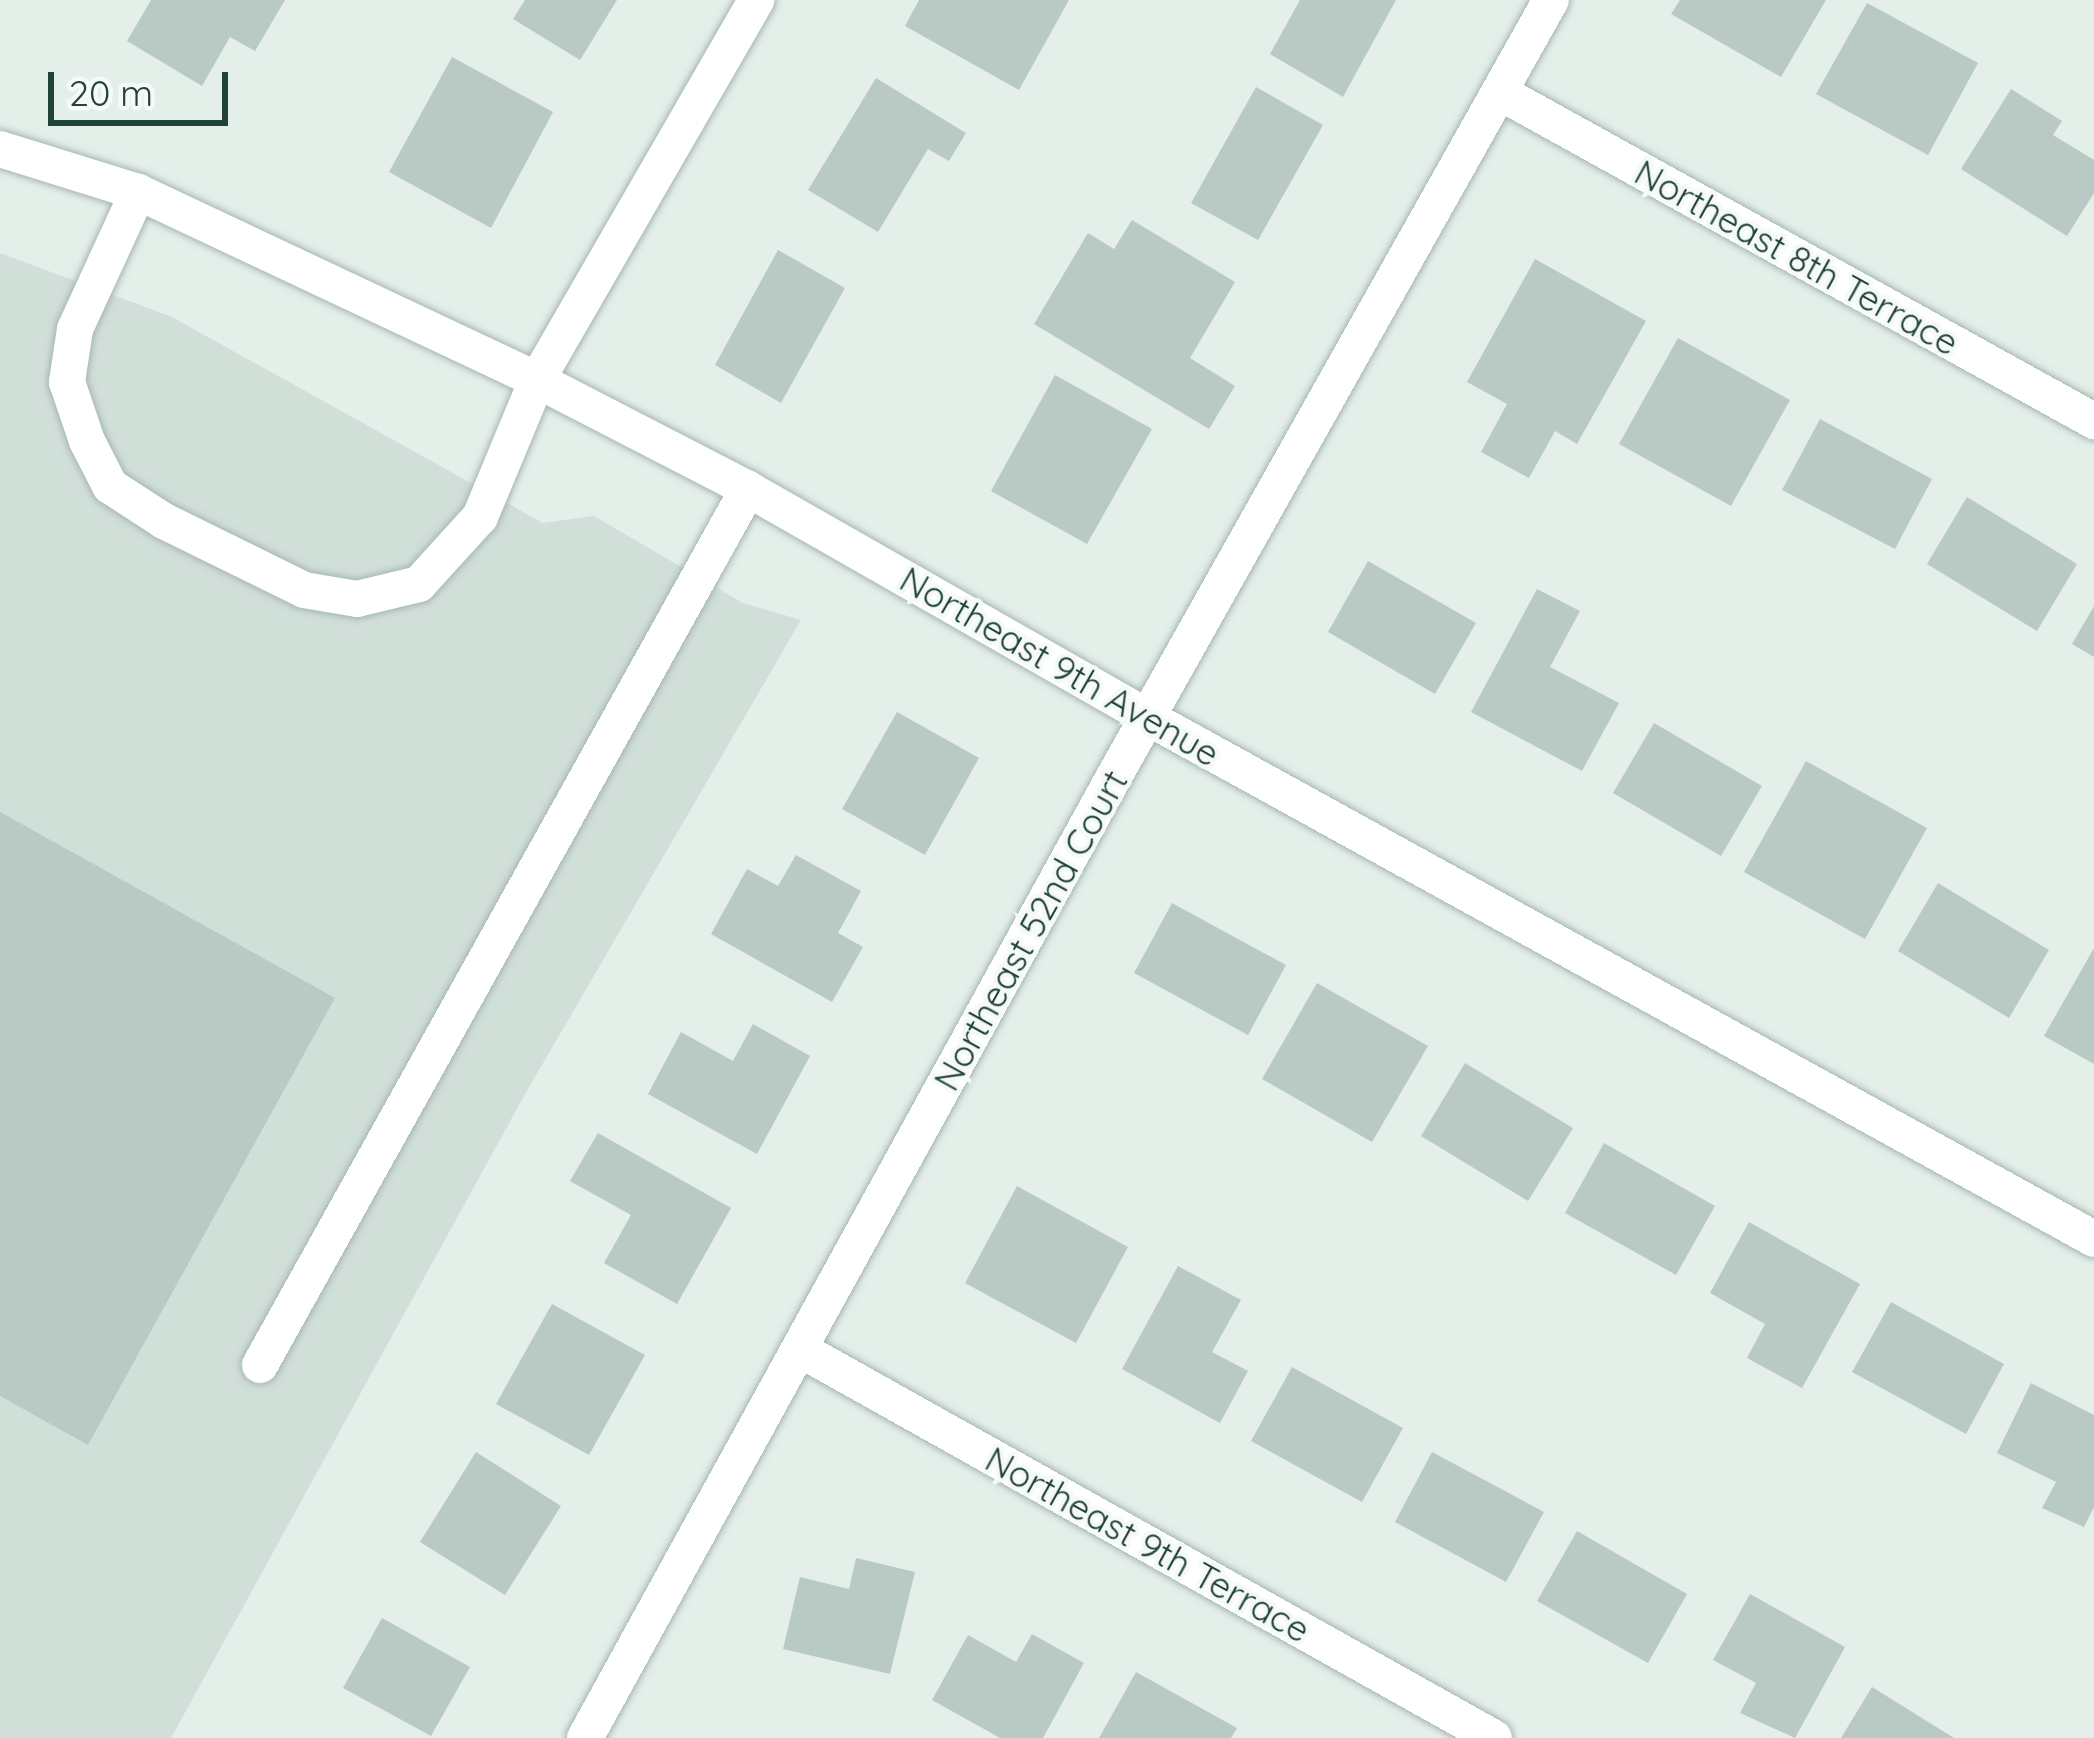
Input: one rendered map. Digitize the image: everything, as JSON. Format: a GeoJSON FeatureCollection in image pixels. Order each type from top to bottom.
{"type":"FeatureCollection","features":[{"type":"Feature","properties":{"kind":"street"},"geometry":{"type":"LineString","coordinates":[[138,192],[76,329],[67,382],[87,441],[110,486],[164,521],[304,590],[357,599],[419,584],[480,517],[537,380],[756,0]]}},
{"type":"Feature","properties":{"kind":"street","name":"Northeast 52nd Court"},"geometry":{"type":"LineString","coordinates":[[585,1738],[1147,717],[1551,0]]}},
{"type":"Feature","properties":{"kind":"street","name":"Northeast 8th Terrace"},"geometry":{"type":"LineString","coordinates":[[1501,93],[2094,421]]}},
{"type":"Feature","properties":{"kind":"street","name":"Northeast 9th Avenue"},"geometry":{"type":"LineString","coordinates":[[0,149],[138,192],[537,380],[748,489],[1147,717],[2094,1239]]}},
{"type":"Feature","properties":{"kind":"street"},"geometry":{"type":"LineString","coordinates":[[260,1365],[748,489]]}},
{"type":"Feature","properties":{"kind":"street","name":"Northeast 9th Terrace"},"geometry":{"type":"LineString","coordinates":[[801,1350],[1494,1738]]}},
{"type":"Feature","properties":{"kind":"shaded area"},"geometry":{"type":"Polygon","coordinates":[[[0,253],[172,317],[543,523],[594,516],[743,603],[801,620],[524,1096],[171,1738],[0,1738],[0,253]]]}},
{"type":"Feature","properties":{"kind":"building"},"geometry":{"type":"Polygon","coordinates":[[[151,0],[285,0],[255,51],[230,37],[202,86],[127,41],[151,0]]]}},
{"type":"Feature","properties":{"kind":"building"},"geometry":{"type":"Polygon","coordinates":[[[525,0],[617,0],[580,60],[513,19],[525,0]]]}},
{"type":"Feature","properties":{"kind":"building"},"geometry":{"type":"Polygon","coordinates":[[[919,0],[1069,0],[1019,90],[905,26],[919,0]]]}},
{"type":"Feature","properties":{"kind":"building"},"geometry":{"type":"Polygon","coordinates":[[[1300,0],[1396,0],[1343,97],[1270,54],[1300,0]]]}},
{"type":"Feature","properties":{"kind":"building"},"geometry":{"type":"Polygon","coordinates":[[[1680,0],[1826,0],[1781,77],[1671,14],[1680,0]]]}},
{"type":"Feature","properties":{"kind":"building"},"geometry":{"type":"Polygon","coordinates":[[[1867,3],[1978,63],[1928,155],[1816,94],[1867,3]]]}},
{"type":"Feature","properties":{"kind":"building"},"geometry":{"type":"Polygon","coordinates":[[[452,57],[553,112],[491,228],[389,172],[452,57]]]}},
{"type":"Feature","properties":{"kind":"building"},"geometry":{"type":"Polygon","coordinates":[[[876,78],[966,133],[949,161],[928,149],[878,232],[808,190],[876,78]]]}},
{"type":"Feature","properties":{"kind":"building"},"geometry":{"type":"Polygon","coordinates":[[[1256,87],[1323,125],[1258,240],[1191,203],[1256,87]]]}},
{"type":"Feature","properties":{"kind":"building"},"geometry":{"type":"Polygon","coordinates":[[[2011,89],[2062,121],[2053,135],[2094,160],[2094,193],[2067,236],[1961,169],[2011,89]]]}},
{"type":"Feature","properties":{"kind":"building"},"geometry":{"type":"Polygon","coordinates":[[[1132,220],[1235,282],[1190,358],[1235,386],[1209,429],[1034,324],[1088,233],[1114,249],[1132,220]]]}},
{"type":"Feature","properties":{"kind":"building"},"geometry":{"type":"Polygon","coordinates":[[[778,250],[845,288],[781,403],[715,365],[778,250]]]}},
{"type":"Feature","properties":{"kind":"building"},"geometry":{"type":"Polygon","coordinates":[[[1535,259],[1646,321],[1577,444],[1555,431],[1529,478],[1481,452],[1507,404],[1467,382],[1535,259]]]}},
{"type":"Feature","properties":{"kind":"building"},"geometry":{"type":"Polygon","coordinates":[[[1678,338],[1790,400],[1731,506],[1619,444],[1678,338]]]}},
{"type":"Feature","properties":{"kind":"building"},"geometry":{"type":"Polygon","coordinates":[[[1055,375],[1152,429],[1087,544],[991,491],[1055,375]]]}},
{"type":"Feature","properties":{"kind":"building"},"geometry":{"type":"Polygon","coordinates":[[[1820,419],[1932,479],[1895,549],[1782,490],[1820,419]]]}},
{"type":"Feature","properties":{"kind":"building"},"geometry":{"type":"Polygon","coordinates":[[[1967,497],[2077,564],[2037,631],[1927,564],[1967,497]]]}},
{"type":"Feature","properties":{"kind":"building"},"geometry":{"type":"Polygon","coordinates":[[[1368,561],[1476,623],[1435,694],[1328,632],[1368,561]]]}},
{"type":"Feature","properties":{"kind":"building"},"geometry":{"type":"Polygon","coordinates":[[[1537,589],[1580,611],[1550,667],[1619,703],[1582,771],[1471,712],[1537,589]]]}},
{"type":"Feature","properties":{"kind":"building"},"geometry":{"type":"Polygon","coordinates":[[[2094,606],[2094,657],[2072,644],[2094,606]]]}},
{"type":"Feature","properties":{"kind":"building"},"geometry":{"type":"Polygon","coordinates":[[[897,712],[979,758],[925,855],[842,809],[897,712]]]}},
{"type":"Feature","properties":{"kind":"building"},"geometry":{"type":"Polygon","coordinates":[[[1654,723],[1762,786],[1721,856],[1613,793],[1654,723]]]}},
{"type":"Feature","properties":{"kind":"building"},"geometry":{"type":"Polygon","coordinates":[[[1806,761],[1927,828],[1865,939],[1744,872],[1806,761]]]}},
{"type":"Feature","properties":{"kind":"building"},"geometry":{"type":"Polygon","coordinates":[[[0,812],[335,998],[88,1445],[0,1396],[0,812]]]}},
{"type":"Feature","properties":{"kind":"building"},"geometry":{"type":"Polygon","coordinates":[[[796,855],[861,891],[838,933],[863,947],[832,1002],[711,934],[747,869],[778,886],[796,855]]]}},
{"type":"Feature","properties":{"kind":"building"},"geometry":{"type":"Polygon","coordinates":[[[1938,883],[2049,950],[2009,1018],[1898,951],[1938,883]]]}},
{"type":"Feature","properties":{"kind":"building"},"geometry":{"type":"Polygon","coordinates":[[[1172,903],[1286,965],[1248,1035],[1134,973],[1172,903]]]}},
{"type":"Feature","properties":{"kind":"building"},"geometry":{"type":"Polygon","coordinates":[[[2094,948],[2094,1064],[2044,1036],[2094,948]]]}},
{"type":"Feature","properties":{"kind":"building"},"geometry":{"type":"Polygon","coordinates":[[[1317,983],[1428,1046],[1372,1142],[1262,1079],[1317,983]]]}},
{"type":"Feature","properties":{"kind":"building"},"geometry":{"type":"Polygon","coordinates":[[[753,1024],[810,1056],[757,1154],[648,1094],[681,1032],[733,1061],[753,1024]]]}},
{"type":"Feature","properties":{"kind":"building"},"geometry":{"type":"Polygon","coordinates":[[[1465,1063],[1573,1128],[1528,1201],[1421,1136],[1465,1063]]]}},
{"type":"Feature","properties":{"kind":"building"},"geometry":{"type":"Polygon","coordinates":[[[598,1133],[731,1208],[677,1304],[604,1263],[631,1215],[570,1181],[598,1133]]]}},
{"type":"Feature","properties":{"kind":"building"},"geometry":{"type":"Polygon","coordinates":[[[1604,1143],[1715,1206],[1676,1275],[1565,1213],[1604,1143]]]}},
{"type":"Feature","properties":{"kind":"building"},"geometry":{"type":"Polygon","coordinates":[[[1017,1186],[1128,1247],[1076,1343],[965,1283],[1017,1186]]]}},
{"type":"Feature","properties":{"kind":"building"},"geometry":{"type":"Polygon","coordinates":[[[1749,1222],[1860,1284],[1802,1388],[1747,1358],[1765,1324],[1710,1293],[1749,1222]]]}},
{"type":"Feature","properties":{"kind":"building"},"geometry":{"type":"Polygon","coordinates":[[[1178,1266],[1241,1300],[1212,1352],[1248,1371],[1220,1423],[1122,1369],[1178,1266]]]}},
{"type":"Feature","properties":{"kind":"building"},"geometry":{"type":"Polygon","coordinates":[[[1891,1302],[2004,1364],[1966,1434],[1852,1372],[1891,1302]]]}},
{"type":"Feature","properties":{"kind":"building"},"geometry":{"type":"Polygon","coordinates":[[[552,1304],[645,1355],[589,1455],[496,1404],[552,1304]]]}},
{"type":"Feature","properties":{"kind":"building"},"geometry":{"type":"Polygon","coordinates":[[[1292,1367],[1403,1428],[1362,1502],[1251,1441],[1292,1367]]]}},
{"type":"Feature","properties":{"kind":"building"},"geometry":{"type":"Polygon","coordinates":[[[2031,1383],[2094,1415],[2094,1507],[2084,1527],[2042,1508],[2056,1482],[1997,1453],[2031,1383]]]}},
{"type":"Feature","properties":{"kind":"building"},"geometry":{"type":"Polygon","coordinates":[[[476,1452],[561,1506],[505,1595],[420,1542],[476,1452]]]}},
{"type":"Feature","properties":{"kind":"building"},"geometry":{"type":"Polygon","coordinates":[[[1432,1452],[1544,1512],[1506,1582],[1395,1522],[1432,1452]]]}},
{"type":"Feature","properties":{"kind":"building"},"geometry":{"type":"Polygon","coordinates":[[[1577,1531],[1687,1594],[1648,1663],[1537,1601],[1577,1531]]]}},
{"type":"Feature","properties":{"kind":"building"},"geometry":{"type":"Polygon","coordinates":[[[856,1558],[915,1572],[890,1674],[783,1649],[800,1577],[849,1589],[856,1558]]]}},
{"type":"Feature","properties":{"kind":"building"},"geometry":{"type":"Polygon","coordinates":[[[1750,1594],[1845,1647],[1795,1738],[1740,1713],[1756,1683],[1713,1660],[1750,1594]]]}},
{"type":"Feature","properties":{"kind":"building"},"geometry":{"type":"Polygon","coordinates":[[[382,1618],[470,1667],[431,1736],[343,1688],[382,1618]]]}},
{"type":"Feature","properties":{"kind":"building"},"geometry":{"type":"Polygon","coordinates":[[[1032,1634],[1084,1663],[1043,1738],[1000,1738],[932,1700],[968,1635],[1016,1662],[1032,1634]]]}},
{"type":"Feature","properties":{"kind":"building"},"geometry":{"type":"Polygon","coordinates":[[[1136,1672],[1237,1728],[1231,1738],[1099,1738],[1136,1672]]]}},
{"type":"Feature","properties":{"kind":"building"},"geometry":{"type":"Polygon","coordinates":[[[1872,1687],[1954,1738],[1841,1738],[1872,1687]]]}}]}
